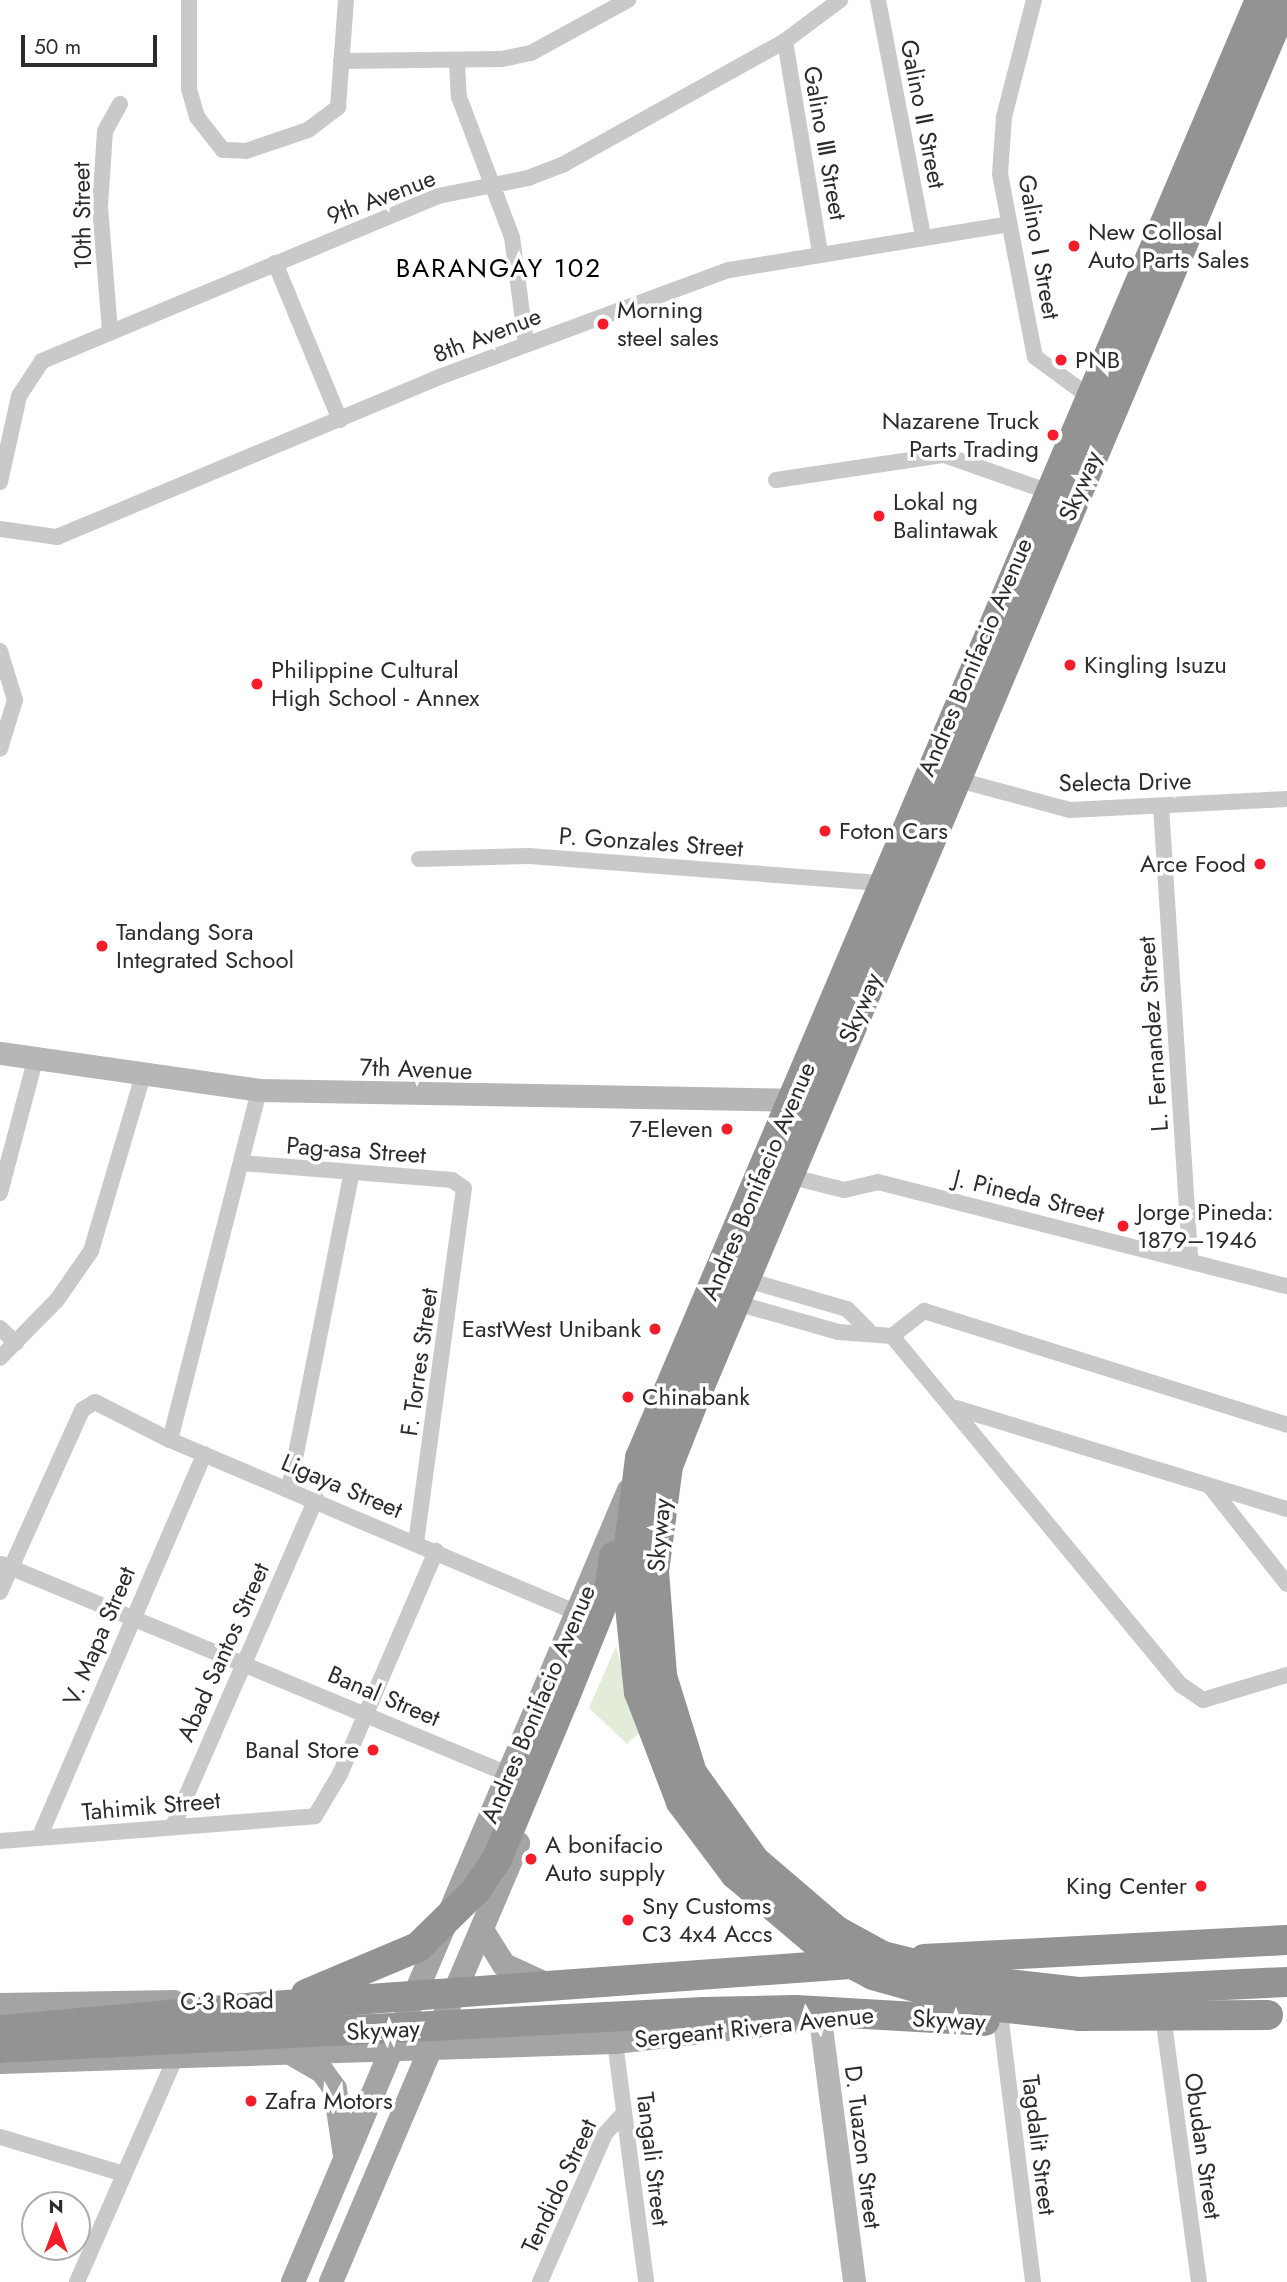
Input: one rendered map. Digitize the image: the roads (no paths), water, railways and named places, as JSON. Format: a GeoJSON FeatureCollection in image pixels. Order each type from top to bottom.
{"type":"FeatureCollection","features":[{"type":"Feature","properties":{"kind":"highway","name":"Skyway"},"geometry":{"type":"LineString","coordinates":[[1286,1],[694,1400],[668,1466],[653,1571],[662,1676],[692,1773],[755,1861],[837,1931],[883,1956],[983,1981],[1080,1992],[1287,1982]]}},
{"type":"Feature","properties":{"kind":"highway","name":"Skyway"},"geometry":{"type":"LineString","coordinates":[[1251,7],[640,1458],[626,1607],[649,1729],[699,1830],[777,1914],[873,1975],[979,2005],[1080,2016],[1281,2013]]}},
{"type":"Feature","properties":{"kind":"highway"},"geometry":{"type":"LineString","coordinates":[[0,2030],[259,2007],[325,1989],[418,1947],[476,1891],[497,1859],[610,1585],[620,1517],[640,1458]]}},
{"type":"Feature","properties":{"kind":"highway","name":"Skyway"},"geometry":{"type":"LineString","coordinates":[[259,2007],[844,1964],[1287,1940]]}},
{"type":"Feature","properties":{"kind":"highway","name":"Skyway"},"geometry":{"type":"LineString","coordinates":[[0,2048],[704,2012],[796,2010],[1079,2032],[1281,2013]]}},
{"type":"Feature","properties":{"kind":"main road","name":"Andres Bonifacio Avenue"},"geometry":{"type":"LineString","coordinates":[[331,2282],[482,1930],[621,1594],[752,1294],[1281,31],[1286,1]]}},
{"type":"Feature","properties":{"kind":"main road","name":"Andres Bonifacio Avenue"},"geometry":{"type":"LineString","coordinates":[[293,2282],[578,1613],[926,770],[1251,7]]}},
{"type":"Feature","properties":{"kind":"main road","name":"7th Avenue"},"geometry":{"type":"LineString","coordinates":[[0,1053],[259,1090],[833,1100]]}},
{"type":"Feature","properties":{"kind":"main road"},"geometry":{"type":"LineString","coordinates":[[621,1594],[641,1656],[662,1746],[690,1804],[726,1852],[766,1897],[835,1949],[898,1972]]}},
{"type":"Feature","properties":{"kind":"main road"},"geometry":{"type":"LineString","coordinates":[[482,1930],[490,1950],[525,1978],[591,1991]]}},
{"type":"Feature","properties":{"kind":"main road","name":"Sergeant Rivera Avenue"},"geometry":{"type":"LineString","coordinates":[[898,1972],[984,1951],[1287,1945]]}},
{"type":"Feature","properties":{"kind":"main road","name":"Sergeant Rivera Avenue"},"geometry":{"type":"LineString","coordinates":[[453,1996],[591,1991],[898,1972],[1082,1984],[1287,1975]]}},
{"type":"Feature","properties":{"kind":"main road","name":"C-3 Road"},"geometry":{"type":"LineString","coordinates":[[0,2005],[453,1996]]}},
{"type":"Feature","properties":{"kind":"main road","name":"Sergeant Rivera Avenue"},"geometry":{"type":"LineString","coordinates":[[430,2050],[615,2042],[820,2019],[957,2010],[1080,2021],[1163,2015],[1281,2013]]}},
{"type":"Feature","properties":{"kind":"main road","name":"D. Tuazon Street"},"geometry":{"type":"LineString","coordinates":[[820,2019],[854,2282]]}},
{"type":"Feature","properties":{"kind":"main road"},"geometry":{"type":"LineString","coordinates":[[0,2062],[430,2050]]}},
{"type":"Feature","properties":{"kind":"main road"},"geometry":{"type":"LineString","coordinates":[[295,2054],[322,2071],[335,2089],[346,2158]]}},
{"type":"Feature","properties":{"kind":"street"},"geometry":{"type":"LineString","coordinates":[[189,0],[189,89],[197,117],[223,150],[246,150],[328,120],[338,107],[346,0]]}},
{"type":"Feature","properties":{"kind":"street"},"geometry":{"type":"LineString","coordinates":[[341,61],[457,62],[531,53],[628,0]]}},
{"type":"Feature","properties":{"kind":"street","name":"9th Avenue"},"geometry":{"type":"LineString","coordinates":[[0,482],[31,370],[110,331],[438,196],[494,185],[564,164],[785,41],[841,0]]}},
{"type":"Feature","properties":{"kind":"street","name":"Galino Ⅱ Street"},"geometry":{"type":"LineString","coordinates":[[878,0],[923,236]]}},
{"type":"Feature","properties":{"kind":"street","name":"Galino Ⅰ Street"},"geometry":{"type":"LineString","coordinates":[[1034,0],[1004,117],[1000,174],[1035,357],[1087,396]]}},
{"type":"Feature","properties":{"kind":"street"},"geometry":{"type":"LineString","coordinates":[[1251,7],[1281,31]]}},
{"type":"Feature","properties":{"kind":"street","name":"Galino Ⅲ Street"},"geometry":{"type":"LineString","coordinates":[[785,41],[820,252]]}},
{"type":"Feature","properties":{"kind":"street"},"geometry":{"type":"LineString","coordinates":[[457,62],[460,97],[512,237],[526,343]]}},
{"type":"Feature","properties":{"kind":"street","name":"10th Street"},"geometry":{"type":"LineString","coordinates":[[110,331],[100,206],[105,131],[120,104]]}},
{"type":"Feature","properties":{"kind":"street","name":"8th Avenue"},"geometry":{"type":"LineString","coordinates":[[0,529],[57,537],[526,343],[729,270],[820,252],[1009,225]]}},
{"type":"Feature","properties":{"kind":"street"},"geometry":{"type":"LineString","coordinates":[[275,263],[340,419]]}},
{"type":"Feature","properties":{"kind":"street"},"geometry":{"type":"LineString","coordinates":[[776,480],[943,455],[1047,491]]}},
{"type":"Feature","properties":{"kind":"street"},"geometry":{"type":"LineString","coordinates":[[0,651],[15,700],[0,749]]}},
{"type":"Feature","properties":{"kind":"street","name":"Selecta Drive"},"geometry":{"type":"LineString","coordinates":[[926,770],[1060,809],[1161,807],[1287,799]]}},
{"type":"Feature","properties":{"kind":"street","name":"L. Fernandez Street"},"geometry":{"type":"LineString","coordinates":[[1161,807],[1190,1259]]}},
{"type":"Feature","properties":{"kind":"street","name":"P. Gonzales Street"},"geometry":{"type":"LineString","coordinates":[[419,859],[528,856],[880,883]]}},
{"type":"Feature","properties":{"kind":"street"},"geometry":{"type":"LineString","coordinates":[[0,1193],[36,1057]]}},
{"type":"Feature","properties":{"kind":"street"},"geometry":{"type":"LineString","coordinates":[[0,1358],[77,1276],[91,1251],[144,1075]]}},
{"type":"Feature","properties":{"kind":"street"},"geometry":{"type":"LineString","coordinates":[[170,1440],[259,1090]]}},
{"type":"Feature","properties":{"kind":"street","name":"Pag-asa Street"},"geometry":{"type":"LineString","coordinates":[[241,1163],[453,1180],[464,1188]]}},
{"type":"Feature","properties":{"kind":"street"},"geometry":{"type":"LineString","coordinates":[[289,1489],[352,1172]]}},
{"type":"Feature","properties":{"kind":"street","name":"J. Pineda Street"},"geometry":{"type":"LineString","coordinates":[[800,1179],[844,1190],[878,1182],[1190,1259],[1287,1286]]}},
{"type":"Feature","properties":{"kind":"street","name":"F. Torres Street"},"geometry":{"type":"LineString","coordinates":[[416,1542],[464,1188]]}},
{"type":"Feature","properties":{"kind":"street"},"geometry":{"type":"LineString","coordinates":[[752,1294],[838,1332],[869,1331],[892,1336],[956,1408],[1181,1685],[1203,1700],[1287,1675]]}},
{"type":"Feature","properties":{"kind":"street"},"geometry":{"type":"LineString","coordinates":[[752,1294],[847,1309],[869,1331]]}},
{"type":"Feature","properties":{"kind":"street"},"geometry":{"type":"LineString","coordinates":[[892,1336],[924,1311],[1287,1425]]}},
{"type":"Feature","properties":{"kind":"street"},"geometry":{"type":"LineString","coordinates":[[0,1328],[16,1343]]}},
{"type":"Feature","properties":{"kind":"street","name":"Ligaya Street"},"geometry":{"type":"LineString","coordinates":[[5,1565],[90,1402],[170,1440],[316,1499],[578,1613]]}},
{"type":"Feature","properties":{"kind":"street"},"geometry":{"type":"LineString","coordinates":[[956,1408],[1212,1489],[1287,1509]]}},
{"type":"Feature","properties":{"kind":"street","name":"V. Mapa Street"},"geometry":{"type":"LineString","coordinates":[[39,1839],[131,1616],[204,1454]]}},
{"type":"Feature","properties":{"kind":"street"},"geometry":{"type":"LineString","coordinates":[[1212,1489],[1287,1584]]}},
{"type":"Feature","properties":{"kind":"street","name":"Abad Santos Street"},"geometry":{"type":"LineString","coordinates":[[174,1824],[242,1661],[316,1499]]}},
{"type":"Feature","properties":{"kind":"street"},"geometry":{"type":"LineString","coordinates":[[366,1713],[436,1550]]}},
{"type":"Feature","properties":{"kind":"street"},"geometry":{"type":"LineString","coordinates":[[0,1592],[5,1565]]}},
{"type":"Feature","properties":{"kind":"street","name":"Banal Street"},"geometry":{"type":"LineString","coordinates":[[5,1565],[242,1661],[508,1774]]}},
{"type":"Feature","properties":{"kind":"street","name":"Tahimik Street"},"geometry":{"type":"LineString","coordinates":[[0,1841],[174,1824],[306,1819],[321,1811],[366,1713]]}},
{"type":"Feature","properties":{"kind":"street","name":"Tagdalit Street"},"geometry":{"type":"LineString","coordinates":[[1000,2013],[1033,2282]]}},
{"type":"Feature","properties":{"kind":"street","name":"Obudan Street"},"geometry":{"type":"LineString","coordinates":[[1163,2015],[1199,2282]]}},
{"type":"Feature","properties":{"kind":"street","name":"Tangali Street"},"geometry":{"type":"LineString","coordinates":[[615,2042],[646,2282]]}},
{"type":"Feature","properties":{"kind":"street"},"geometry":{"type":"LineString","coordinates":[[77,2282],[121,2173],[176,2056]]}},
{"type":"Feature","properties":{"kind":"street","name":"Tendido Street"},"geometry":{"type":"LineString","coordinates":[[540,2282],[605,2134],[624,2113]]}},
{"type":"Feature","properties":{"kind":"street"},"geometry":{"type":"LineString","coordinates":[[0,2137],[121,2173]]}},
{"type":"Feature","properties":{"kind":"place","name":"New Collosal Auto Parts Sales"},"geometry":{"type":"Point","coordinates":[1074,246]}},
{"type":"Feature","properties":{"kind":"place","name":"Morning steel sales"},"geometry":{"type":"Point","coordinates":[603,324]}},
{"type":"Feature","properties":{"kind":"place","name":"PNB"},"geometry":{"type":"Point","coordinates":[1061,360]}},
{"type":"Feature","properties":{"kind":"place","name":"Nazarene Truck Parts Trading"},"geometry":{"type":"Point","coordinates":[1053,435]}},
{"type":"Feature","properties":{"kind":"place","name":"Lokal ng Balintawak"},"geometry":{"type":"Point","coordinates":[879,516]}},
{"type":"Feature","properties":{"kind":"place","name":"Kingling Isuzu"},"geometry":{"type":"Point","coordinates":[1070,665]}},
{"type":"Feature","properties":{"kind":"place","name":"Philippine Cultural High School - Annex"},"geometry":{"type":"Point","coordinates":[257,684]}},
{"type":"Feature","properties":{"kind":"place","name":"Foton Cars"},"geometry":{"type":"Point","coordinates":[825,831]}},
{"type":"Feature","properties":{"kind":"place","name":"Arce Food"},"geometry":{"type":"Point","coordinates":[1260,864]}},
{"type":"Feature","properties":{"kind":"place","name":"Tandang Sora Integrated School"},"geometry":{"type":"Point","coordinates":[102,946]}},
{"type":"Feature","properties":{"kind":"place","name":"7-Eleven"},"geometry":{"type":"Point","coordinates":[727,1129]}},
{"type":"Feature","properties":{"kind":"place","name":"Jorge Pineda: 1879–1946"},"geometry":{"type":"Point","coordinates":[1123,1226]}},
{"type":"Feature","properties":{"kind":"place","name":"EastWest Unibank"},"geometry":{"type":"Point","coordinates":[655,1329]}},
{"type":"Feature","properties":{"kind":"place","name":"Chinabank"},"geometry":{"type":"Point","coordinates":[628,1397]}},
{"type":"Feature","properties":{"kind":"place","name":"Banal Store"},"geometry":{"type":"Point","coordinates":[373,1750]}},
{"type":"Feature","properties":{"kind":"place","name":"A bonifacio Auto supply"},"geometry":{"type":"Point","coordinates":[531,1859]}},
{"type":"Feature","properties":{"kind":"place","name":"King Center"},"geometry":{"type":"Point","coordinates":[1201,1886]}},
{"type":"Feature","properties":{"kind":"place","name":"Sny Customs C3 4x4 Accs"},"geometry":{"type":"Point","coordinates":[628,1920]}},
{"type":"Feature","properties":{"kind":"place","name":"Zafra Motors"},"geometry":{"type":"Point","coordinates":[251,2101]}},
{"type":"Feature","properties":{"kind":"district","name":"BARANGAY 102"},"geometry":{"type":"Point","coordinates":[499,269]}}]}
